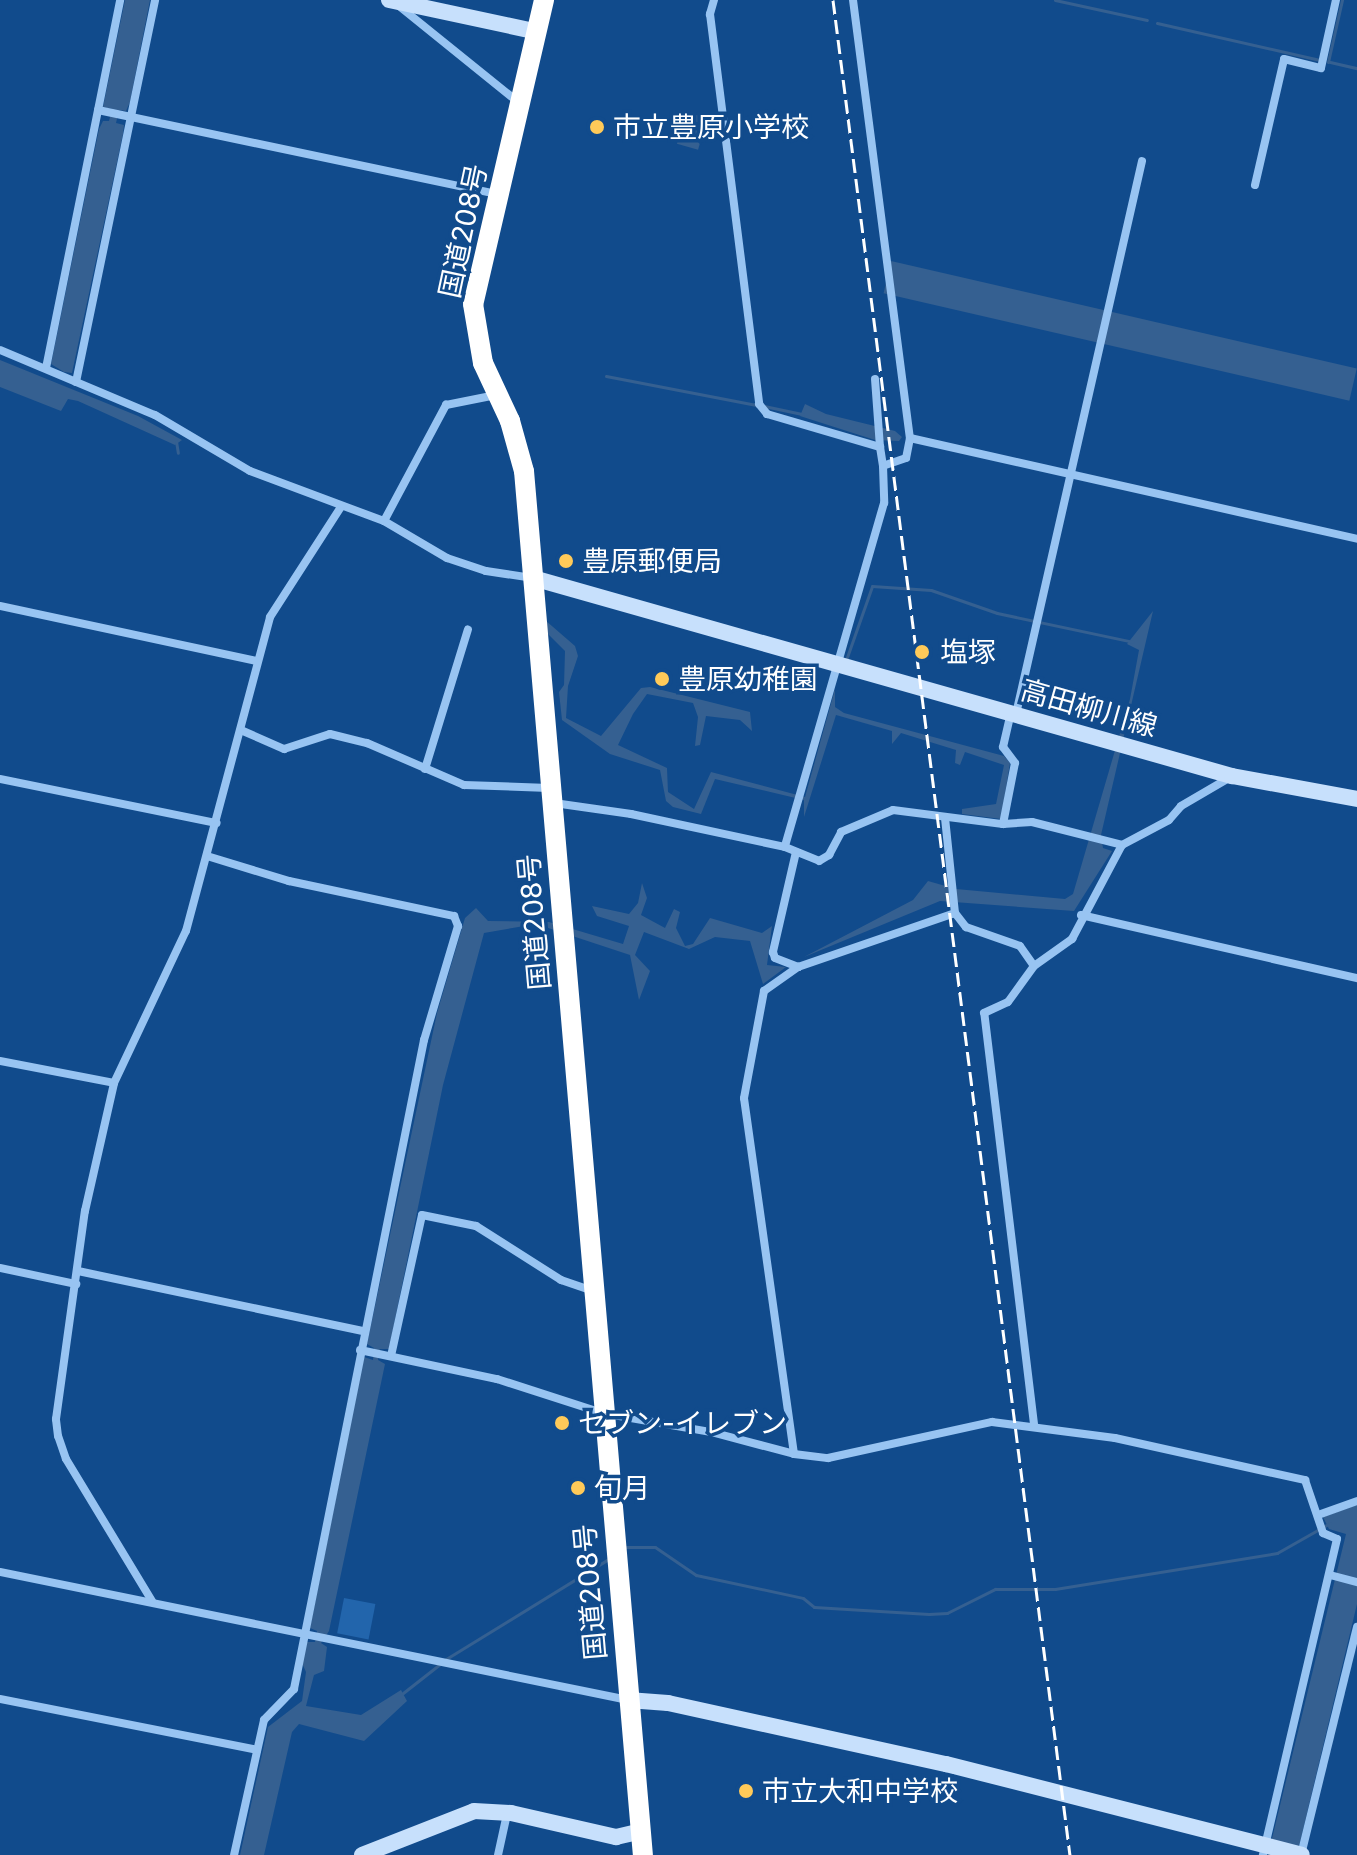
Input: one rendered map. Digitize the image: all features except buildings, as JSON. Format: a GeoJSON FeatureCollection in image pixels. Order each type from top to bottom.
{"type":"FeatureCollection","features":[{"type":"Feature","properties":{"kind":"highway","name":"国道208号"},"geometry":{"type":"LineString","coordinates":[[544,0],[473,304],[483,363],[524,471],[602,1413],[643,1855]]}},
{"type":"Feature","properties":{"kind":"main road"},"geometry":{"type":"LineString","coordinates":[[391,0],[538,32]]}},
{"type":"Feature","properties":{"kind":"main road","name":"高田柳川線"},"geometry":{"type":"LineString","coordinates":[[533,578],[1232,776],[1357,799]]}},
{"type":"Feature","properties":{"kind":"main road"},"geometry":{"type":"LineString","coordinates":[[628,1700],[668,1703],[946,1764],[1264,1851],[1301,1855]]}},
{"type":"Feature","properties":{"kind":"main road"},"geometry":{"type":"LineString","coordinates":[[362,1855],[474,1811],[507,1813],[616,1837],[641,1831]]}},
{"type":"Feature","properties":{"kind":"street"},"geometry":{"type":"LineString","coordinates":[[46,368],[120,0]]}},
{"type":"Feature","properties":{"kind":"street"},"geometry":{"type":"LineString","coordinates":[[76,382],[155,0]]}},
{"type":"Feature","properties":{"kind":"street"},"geometry":{"type":"LineString","coordinates":[[391,0],[521,105]]}},
{"type":"Feature","properties":{"kind":"street"},"geometry":{"type":"LineString","coordinates":[[714,0],[710,14],[759,404],[767,414],[880,447]]}},
{"type":"Feature","properties":{"kind":"street"},"geometry":{"type":"LineString","coordinates":[[853,0],[910,438],[906,458],[883,466]]}},
{"type":"Feature","properties":{"kind":"street"},"geometry":{"type":"LineString","coordinates":[[1255,185],[1284,59],[1321,68],[1336,0]]}},
{"type":"Feature","properties":{"kind":"street"},"geometry":{"type":"LineString","coordinates":[[98,110],[495,203]]}},
{"type":"Feature","properties":{"kind":"street"},"geometry":{"type":"LineString","coordinates":[[1003,824],[1015,763],[1003,747],[1102,341],[1142,161]]}},
{"type":"Feature","properties":{"kind":"street"},"geometry":{"type":"LineString","coordinates":[[0,350],[155,415],[250,471],[384,521],[465,565],[533,578]]}},
{"type":"Feature","properties":{"kind":"street"},"geometry":{"type":"LineString","coordinates":[[785,847],[884,503],[875,379]]}},
{"type":"Feature","properties":{"kind":"street"},"geometry":{"type":"LineString","coordinates":[[384,521],[446,405],[496,395]]}},
{"type":"Feature","properties":{"kind":"street"},"geometry":{"type":"LineString","coordinates":[[910,438],[1357,539]]}},
{"type":"Feature","properties":{"kind":"street"},"geometry":{"type":"LineString","coordinates":[[152,1601],[66,1459],[58,1436],[56,1419],[85,1211],[114,1083],[186,931],[243,731],[257,661],[270,617],[341,507]]}},
{"type":"Feature","properties":{"kind":"street"},"geometry":{"type":"LineString","coordinates":[[0,606],[257,661]]}},
{"type":"Feature","properties":{"kind":"street"},"geometry":{"type":"LineString","coordinates":[[425,769],[468,629]]}},
{"type":"Feature","properties":{"kind":"street"},"geometry":{"type":"LineString","coordinates":[[243,731],[284,749],[330,734],[367,743],[425,769],[486,789],[550,795],[785,847],[825,860],[841,832],[893,810],[1003,824],[1032,822],[1122,845]]}},
{"type":"Feature","properties":{"kind":"street"},"geometry":{"type":"LineString","coordinates":[[1034,1424],[984,1013],[1008,1002],[1034,966],[1065,946],[1122,845],[1169,820],[1181,806],[1232,776]]}},
{"type":"Feature","properties":{"kind":"street"},"geometry":{"type":"LineString","coordinates":[[0,779],[217,823]]}},
{"type":"Feature","properties":{"kind":"street"},"geometry":{"type":"LineString","coordinates":[[945,818],[955,913],[966,927],[1020,946],[1034,966]]}},
{"type":"Feature","properties":{"kind":"street"},"geometry":{"type":"LineString","coordinates":[[796,852],[773,952],[798,967]]}},
{"type":"Feature","properties":{"kind":"street"},"geometry":{"type":"LineString","coordinates":[[207,856],[458,920],[423,1043],[302,1634],[294,1689],[264,1720],[234,1855]]}},
{"type":"Feature","properties":{"kind":"street"},"geometry":{"type":"LineString","coordinates":[[794,1454],[744,1098],[764,991],[798,967],[955,913]]}},
{"type":"Feature","properties":{"kind":"street"},"geometry":{"type":"LineString","coordinates":[[1081,915],[1357,978]]}},
{"type":"Feature","properties":{"kind":"street"},"geometry":{"type":"LineString","coordinates":[[0,1061],[114,1083]]}},
{"type":"Feature","properties":{"kind":"street"},"geometry":{"type":"LineString","coordinates":[[391,1356],[422,1215],[476,1226],[561,1280],[593,1291]]}},
{"type":"Feature","properties":{"kind":"street"},"geometry":{"type":"LineString","coordinates":[[0,1268],[76,1284]]}},
{"type":"Feature","properties":{"kind":"street"},"geometry":{"type":"LineString","coordinates":[[78,1271],[363,1331]]}},
{"type":"Feature","properties":{"kind":"street"},"geometry":{"type":"LineString","coordinates":[[360,1350],[497,1379],[602,1413],[711,1432],[794,1454],[828,1458],[992,1422],[1034,1424],[1305,1480],[1323,1533],[1337,1539],[1264,1851]]}},
{"type":"Feature","properties":{"kind":"street"},"geometry":{"type":"LineString","coordinates":[[1318,1515],[1357,1501]]}},
{"type":"Feature","properties":{"kind":"street"},"geometry":{"type":"LineString","coordinates":[[0,1572],[628,1700]]}},
{"type":"Feature","properties":{"kind":"street"},"geometry":{"type":"LineString","coordinates":[[1330,1575],[1357,1582]]}},
{"type":"Feature","properties":{"kind":"street"},"geometry":{"type":"LineString","coordinates":[[1301,1855],[1357,1627]]}},
{"type":"Feature","properties":{"kind":"street"},"geometry":{"type":"LineString","coordinates":[[0,1699],[257,1750]]}},
{"type":"Feature","properties":{"kind":"street"},"geometry":{"type":"LineString","coordinates":[[498,1855],[507,1813]]}},
{"type":"Feature","properties":{"kind":"shaded area"},"geometry":{"type":"Polygon","coordinates":[[[125,0],[150,0],[130,102],[126,111],[119,110],[116,123],[124,125],[123,134],[72,373],[64,372],[51,364],[99,129],[103,121],[109,121],[112,109],[103,107],[125,0]]]}},
{"type":"Feature","properties":{"kind":"shaded area"},"geometry":{"type":"Polygon","coordinates":[[[686,112],[707,118],[698,150],[677,144],[686,112]]]}},
{"type":"Feature","properties":{"kind":"shaded area"},"geometry":{"type":"Polygon","coordinates":[[[891,261],[1357,369],[1349,401],[884,293],[891,261]]]}},
{"type":"Feature","properties":{"kind":"shaded area"},"geometry":{"type":"Polygon","coordinates":[[[0,360],[138,416],[182,440],[175,445],[78,401],[68,399],[61,411],[0,387],[0,360]]]}},
{"type":"Feature","properties":{"kind":"shaded area"},"geometry":{"type":"Polygon","coordinates":[[[805,404],[826,414],[895,431],[902,437],[899,441],[875,440],[800,416],[805,404]]]}},
{"type":"Feature","properties":{"kind":"shaded area"},"geometry":{"type":"Polygon","coordinates":[[[1153,611],[1101,835],[1103,848],[1112,851],[1074,911],[940,901],[804,957],[913,900],[928,881],[956,889],[1065,899],[1073,894],[1130,699],[1139,650],[1127,644],[1153,611]]]}},
{"type":"Feature","properties":{"kind":"shaded area"},"geometry":{"type":"Polygon","coordinates":[[[545,620],[575,646],[578,656],[568,686],[566,718],[601,736],[641,688],[650,687],[750,712],[752,731],[740,720],[706,716],[700,745],[695,746],[698,717],[693,703],[647,694],[633,714],[618,745],[667,768],[668,792],[694,809],[711,772],[805,797],[835,689],[835,707],[844,713],[1004,756],[1010,763],[1001,819],[962,814],[962,809],[996,804],[1004,765],[965,752],[960,765],[955,763],[956,750],[901,733],[892,744],[892,731],[836,715],[804,817],[804,800],[715,779],[701,814],[673,807],[666,801],[660,770],[610,754],[562,720],[559,692],[564,685],[565,651],[545,631],[545,620]]]}},
{"type":"Feature","properties":{"kind":"shaded area"},"geometry":{"type":"Polygon","coordinates":[[[642,883],[647,898],[641,915],[665,928],[674,909],[680,912],[676,928],[685,946],[693,944],[710,918],[762,933],[772,926],[767,965],[786,967],[763,984],[750,941],[715,937],[689,949],[644,932],[635,955],[650,971],[639,1000],[630,955],[536,924],[484,933],[443,1085],[389,1349],[380,1349],[378,1360],[385,1364],[329,1631],[321,1643],[327,1647],[324,1671],[314,1675],[306,1706],[361,1715],[401,1690],[407,1701],[364,1741],[299,1724],[292,1732],[264,1855],[240,1855],[268,1727],[302,1701],[306,1672],[302,1663],[307,1642],[315,1642],[317,1631],[310,1628],[364,1357],[373,1360],[374,1348],[367,1344],[437,1013],[465,918],[476,908],[488,921],[549,922],[623,944],[629,926],[597,916],[592,906],[629,914],[638,903],[642,883]]]}},
{"type":"Feature","properties":{"kind":"shaded area"},"geometry":{"type":"Polygon","coordinates":[[[1357,1505],[1357,1604],[1297,1855],[1268,1855],[1346,1534],[1329,1529],[1323,1517],[1357,1505]]]}},
{"type":"Feature","properties":{"kind":"shaded area"},"geometry":{"type":"Polygon","coordinates":[[[344,1598],[375,1604],[369,1639],[337,1633],[344,1598]]]}},
{"type":"Feature","properties":{"kind":"waterway"},"geometry":{"type":"LineString","coordinates":[[1055,0],[1147,20]]}},
{"type":"Feature","properties":{"kind":"waterway"},"geometry":{"type":"LineString","coordinates":[[1328,62],[1342,0]]}},
{"type":"Feature","properties":{"kind":"waterway"},"geometry":{"type":"LineString","coordinates":[[1157,23],[1320,60]]}},
{"type":"Feature","properties":{"kind":"waterway"},"geometry":{"type":"LineString","coordinates":[[1330,62],[1357,68]]}},
{"type":"Feature","properties":{"kind":"waterway"},"geometry":{"type":"LineString","coordinates":[[606,376],[756,405]]}},
{"type":"Feature","properties":{"kind":"waterway"},"geometry":{"type":"LineString","coordinates":[[764,406],[803,414]]}},
{"type":"Feature","properties":{"kind":"waterway"},"geometry":{"type":"LineString","coordinates":[[176,441],[178,453]]}},
{"type":"Feature","properties":{"kind":"waterway"},"geometry":{"type":"LineString","coordinates":[[846,660],[872,586],[931,590],[997,613],[1133,642]]}},
{"type":"Feature","properties":{"kind":"waterway"},"geometry":{"type":"LineString","coordinates":[[626,1547],[655,1547],[696,1575],[803,1598],[814,1607],[929,1614],[947,1613],[995,1589],[1055,1589],[1277,1553],[1330,1523]]}},
{"type":"Feature","properties":{"kind":"waterway"},"geometry":{"type":"LineString","coordinates":[[446,1659],[610,1558]]}},
{"type":"Feature","properties":{"kind":"waterway"},"geometry":{"type":"LineString","coordinates":[[403,1693],[440,1664]]}},
{"type":"Feature","properties":{"kind":"railway"},"geometry":{"type":"LineString","coordinates":[[833,0],[1070,1855]]}},
{"type":"Feature","properties":{"kind":"place","name":"市立豊原小学校"},"geometry":{"type":"Point","coordinates":[597,127]}},
{"type":"Feature","properties":{"kind":"place","name":"豊原郵便局"},"geometry":{"type":"Point","coordinates":[566,561]}},
{"type":"Feature","properties":{"kind":"place","name":"塩塚"},"geometry":{"type":"Point","coordinates":[922,652]}},
{"type":"Feature","properties":{"kind":"place","name":"豊原幼稚園"},"geometry":{"type":"Point","coordinates":[662,679]}},
{"type":"Feature","properties":{"kind":"place","name":"セブン-イレブン"},"geometry":{"type":"Point","coordinates":[562,1423]}},
{"type":"Feature","properties":{"kind":"place","name":"旬月"},"geometry":{"type":"Point","coordinates":[578,1488]}},
{"type":"Feature","properties":{"kind":"place","name":"市立大和中学校"},"geometry":{"type":"Point","coordinates":[746,1791]}}]}
